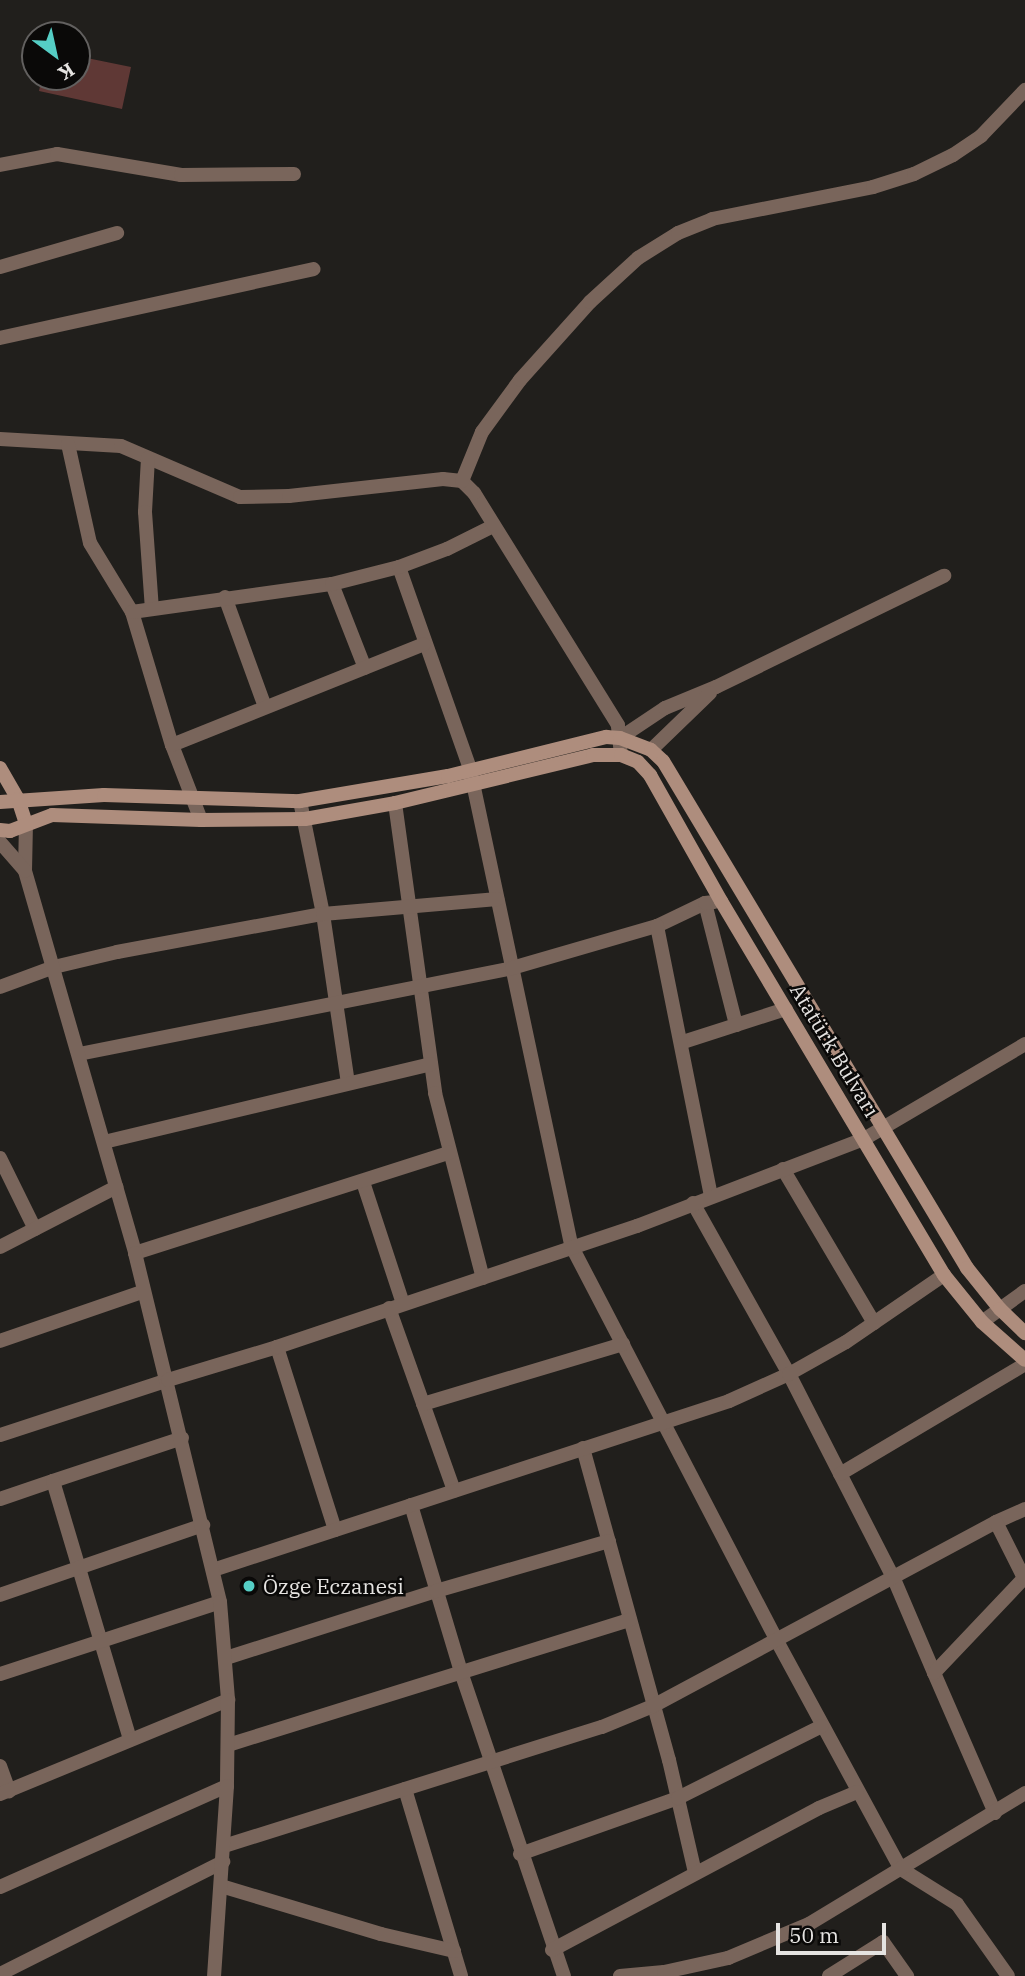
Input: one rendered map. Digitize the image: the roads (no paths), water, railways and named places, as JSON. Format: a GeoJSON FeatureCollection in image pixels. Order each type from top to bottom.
{"type":"FeatureCollection","features":[{"type":"Feature","properties":{"kind":"main road"},"geometry":{"type":"LineString","coordinates":[[0,802],[104,794],[300,801],[397,786],[590,739],[620,738],[651,750]]}},
{"type":"Feature","properties":{"kind":"main road","name":"Atatürk Bulvarı"},"geometry":{"type":"LineString","coordinates":[[651,750],[663,761],[881,1129],[967,1268],[1000,1309],[1025,1333]]}},
{"type":"Feature","properties":{"kind":"main road"},"geometry":{"type":"LineString","coordinates":[[0,830],[10,831],[52,815],[201,820],[305,819],[395,803],[593,755],[621,755]]}},
{"type":"Feature","properties":{"kind":"main road","name":"Atatürk Bulvarı"},"geometry":{"type":"LineString","coordinates":[[621,755],[638,762],[650,775],[721,901],[944,1275],[982,1322],[1025,1362]]}},
{"type":"Feature","properties":{"kind":"main road"},"geometry":{"type":"LineString","coordinates":[[0,768],[18,799],[26,823]]}},
{"type":"Feature","properties":{"kind":"street"},"geometry":{"type":"LineString","coordinates":[[461,481],[482,432],[520,380],[590,302],[638,258],[678,233],[712,219],[873,187],[914,174],[953,155],[981,136],[1025,90]]}},
{"type":"Feature","properties":{"kind":"street"},"geometry":{"type":"LineString","coordinates":[[0,165],[57,154],[181,175],[294,174]]}},
{"type":"Feature","properties":{"kind":"street"},"geometry":{"type":"LineString","coordinates":[[0,267],[117,233]]}},
{"type":"Feature","properties":{"kind":"street"},"geometry":{"type":"LineString","coordinates":[[0,338],[313,269]]}},
{"type":"Feature","properties":{"kind":"street"},"geometry":{"type":"LineString","coordinates":[[0,439],[121,446],[240,496],[289,496],[443,479],[461,481],[474,493],[618,725],[621,755]]}},
{"type":"Feature","properties":{"kind":"street"},"geometry":{"type":"LineString","coordinates":[[68,444],[90,543],[132,612],[173,745],[201,820]]}},
{"type":"Feature","properties":{"kind":"street"},"geometry":{"type":"LineString","coordinates":[[148,458],[145,512],[152,609]]}},
{"type":"Feature","properties":{"kind":"street"},"geometry":{"type":"LineString","coordinates":[[132,612],[332,584],[399,567],[447,549],[493,526]]}},
{"type":"Feature","properties":{"kind":"street"},"geometry":{"type":"LineString","coordinates":[[399,567],[424,645],[470,769],[572,1247],[822,1726],[901,1868],[957,1905],[1008,1976]]}},
{"type":"Feature","properties":{"kind":"street"},"geometry":{"type":"LineString","coordinates":[[620,738],[665,708],[716,687],[944,576]]}},
{"type":"Feature","properties":{"kind":"street"},"geometry":{"type":"LineString","coordinates":[[332,584],[365,668]]}},
{"type":"Feature","properties":{"kind":"street"},"geometry":{"type":"LineString","coordinates":[[225,597],[265,707]]}},
{"type":"Feature","properties":{"kind":"street"},"geometry":{"type":"LineString","coordinates":[[173,745],[424,645]]}},
{"type":"Feature","properties":{"kind":"street"},"geometry":{"type":"LineString","coordinates":[[651,750],[716,687]]}},
{"type":"Feature","properties":{"kind":"street"},"geometry":{"type":"LineString","coordinates":[[300,801],[323,914],[348,1083]]}},
{"type":"Feature","properties":{"kind":"street"},"geometry":{"type":"LineString","coordinates":[[395,803],[431,1064],[449,1153],[483,1278]]}},
{"type":"Feature","properties":{"kind":"street"},"geometry":{"type":"LineString","coordinates":[[26,823],[25,871],[135,1254],[168,1380],[220,1602],[228,1700],[228,1786],[214,1976]]}},
{"type":"Feature","properties":{"kind":"street"},"geometry":{"type":"LineString","coordinates":[[0,842],[25,871]]}},
{"type":"Feature","properties":{"kind":"street"},"geometry":{"type":"LineString","coordinates":[[0,987],[54,967],[323,914],[497,900]]}},
{"type":"Feature","properties":{"kind":"street"},"geometry":{"type":"LineString","coordinates":[[79,1054],[512,968],[657,926],[705,903],[721,901]]}},
{"type":"Feature","properties":{"kind":"street"},"geometry":{"type":"LineString","coordinates":[[705,903],[736,1025]]}},
{"type":"Feature","properties":{"kind":"street"},"geometry":{"type":"LineString","coordinates":[[657,926],[683,1042],[711,1196]]}},
{"type":"Feature","properties":{"kind":"street"},"geometry":{"type":"LineString","coordinates":[[683,1042],[786,1009]]}},
{"type":"Feature","properties":{"kind":"street"},"geometry":{"type":"LineString","coordinates":[[0,1435],[277,1347],[637,1226],[864,1139],[1025,1044]]}},
{"type":"Feature","properties":{"kind":"street"},"geometry":{"type":"LineString","coordinates":[[104,1142],[431,1064]]}},
{"type":"Feature","properties":{"kind":"street"},"geometry":{"type":"LineString","coordinates":[[135,1254],[449,1153]]}},
{"type":"Feature","properties":{"kind":"street"},"geometry":{"type":"LineString","coordinates":[[0,1158],[34,1229]]}},
{"type":"Feature","properties":{"kind":"street"},"geometry":{"type":"LineString","coordinates":[[783,1169],[874,1323]]}},
{"type":"Feature","properties":{"kind":"street"},"geometry":{"type":"LineString","coordinates":[[363,1182],[423,1404],[454,1491]]}},
{"type":"Feature","properties":{"kind":"street"},"geometry":{"type":"LineString","coordinates":[[0,1247],[116,1187]]}},
{"type":"Feature","properties":{"kind":"street"},"geometry":{"type":"LineString","coordinates":[[693,1203],[789,1374],[894,1579],[995,1813]]}},
{"type":"Feature","properties":{"kind":"street"},"geometry":{"type":"LineString","coordinates":[[213,1570],[729,1401],[789,1374],[874,1323],[944,1275]]}},
{"type":"Feature","properties":{"kind":"street"},"geometry":{"type":"LineString","coordinates":[[0,1341],[144,1291]]}},
{"type":"Feature","properties":{"kind":"street"},"geometry":{"type":"LineString","coordinates":[[982,1322],[1025,1291]]}},
{"type":"Feature","properties":{"kind":"street"},"geometry":{"type":"LineString","coordinates":[[423,1404],[623,1344]]}},
{"type":"Feature","properties":{"kind":"street"},"geometry":{"type":"LineString","coordinates":[[277,1347],[335,1530]]}},
{"type":"Feature","properties":{"kind":"street"},"geometry":{"type":"LineString","coordinates":[[840,1474],[1025,1362]]}},
{"type":"Feature","properties":{"kind":"street"},"geometry":{"type":"LineString","coordinates":[[0,1499],[182,1438]]}},
{"type":"Feature","properties":{"kind":"street"},"geometry":{"type":"LineString","coordinates":[[583,1448],[678,1798],[695,1873]]}},
{"type":"Feature","properties":{"kind":"street"},"geometry":{"type":"LineString","coordinates":[[53,1481],[130,1740]]}},
{"type":"Feature","properties":{"kind":"street"},"geometry":{"type":"LineString","coordinates":[[411,1505],[520,1854],[552,1950],[564,1976]]}},
{"type":"Feature","properties":{"kind":"street"},"geometry":{"type":"LineString","coordinates":[[224,1846],[602,1727],[653,1706],[1025,1509]]}},
{"type":"Feature","properties":{"kind":"street"},"geometry":{"type":"LineString","coordinates":[[933,1673],[1025,1577],[996,1522]]}},
{"type":"Feature","properties":{"kind":"street"},"geometry":{"type":"LineString","coordinates":[[0,1595],[79,1570],[202,1525]]}},
{"type":"Feature","properties":{"kind":"street"},"geometry":{"type":"LineString","coordinates":[[226,1658],[436,1591],[609,1541]]}},
{"type":"Feature","properties":{"kind":"street"},"geometry":{"type":"LineString","coordinates":[[0,1674],[220,1602]]}},
{"type":"Feature","properties":{"kind":"street"},"geometry":{"type":"LineString","coordinates":[[228,1745],[630,1620]]}},
{"type":"Feature","properties":{"kind":"street"},"geometry":{"type":"LineString","coordinates":[[0,1766],[4,1792],[228,1700]]}},
{"type":"Feature","properties":{"kind":"street"},"geometry":{"type":"LineString","coordinates":[[520,1854],[678,1798],[822,1726]]}},
{"type":"Feature","properties":{"kind":"street"},"geometry":{"type":"LineString","coordinates":[[0,1887],[228,1786]]}},
{"type":"Feature","properties":{"kind":"street"},"geometry":{"type":"LineString","coordinates":[[405,1789],[461,1976]]}},
{"type":"Feature","properties":{"kind":"street"},"geometry":{"type":"LineString","coordinates":[[552,1950],[819,1808],[857,1792]]}},
{"type":"Feature","properties":{"kind":"street"},"geometry":{"type":"LineString","coordinates":[[620,1976],[664,1972],[728,1958],[809,1924],[1025,1793]]}},
{"type":"Feature","properties":{"kind":"street"},"geometry":{"type":"LineString","coordinates":[[0,1974],[223,1862]]}},
{"type":"Feature","properties":{"kind":"street"},"geometry":{"type":"LineString","coordinates":[[221,1886],[381,1934],[454,1951]]}},
{"type":"Feature","properties":{"kind":"street"},"geometry":{"type":"LineString","coordinates":[[829,1976],[883,1942],[907,1976]]}},
{"type":"Feature","properties":{"kind":"place","name":"Özge Eczanesi"},"geometry":{"type":"Point","coordinates":[249,1586]}}]}
